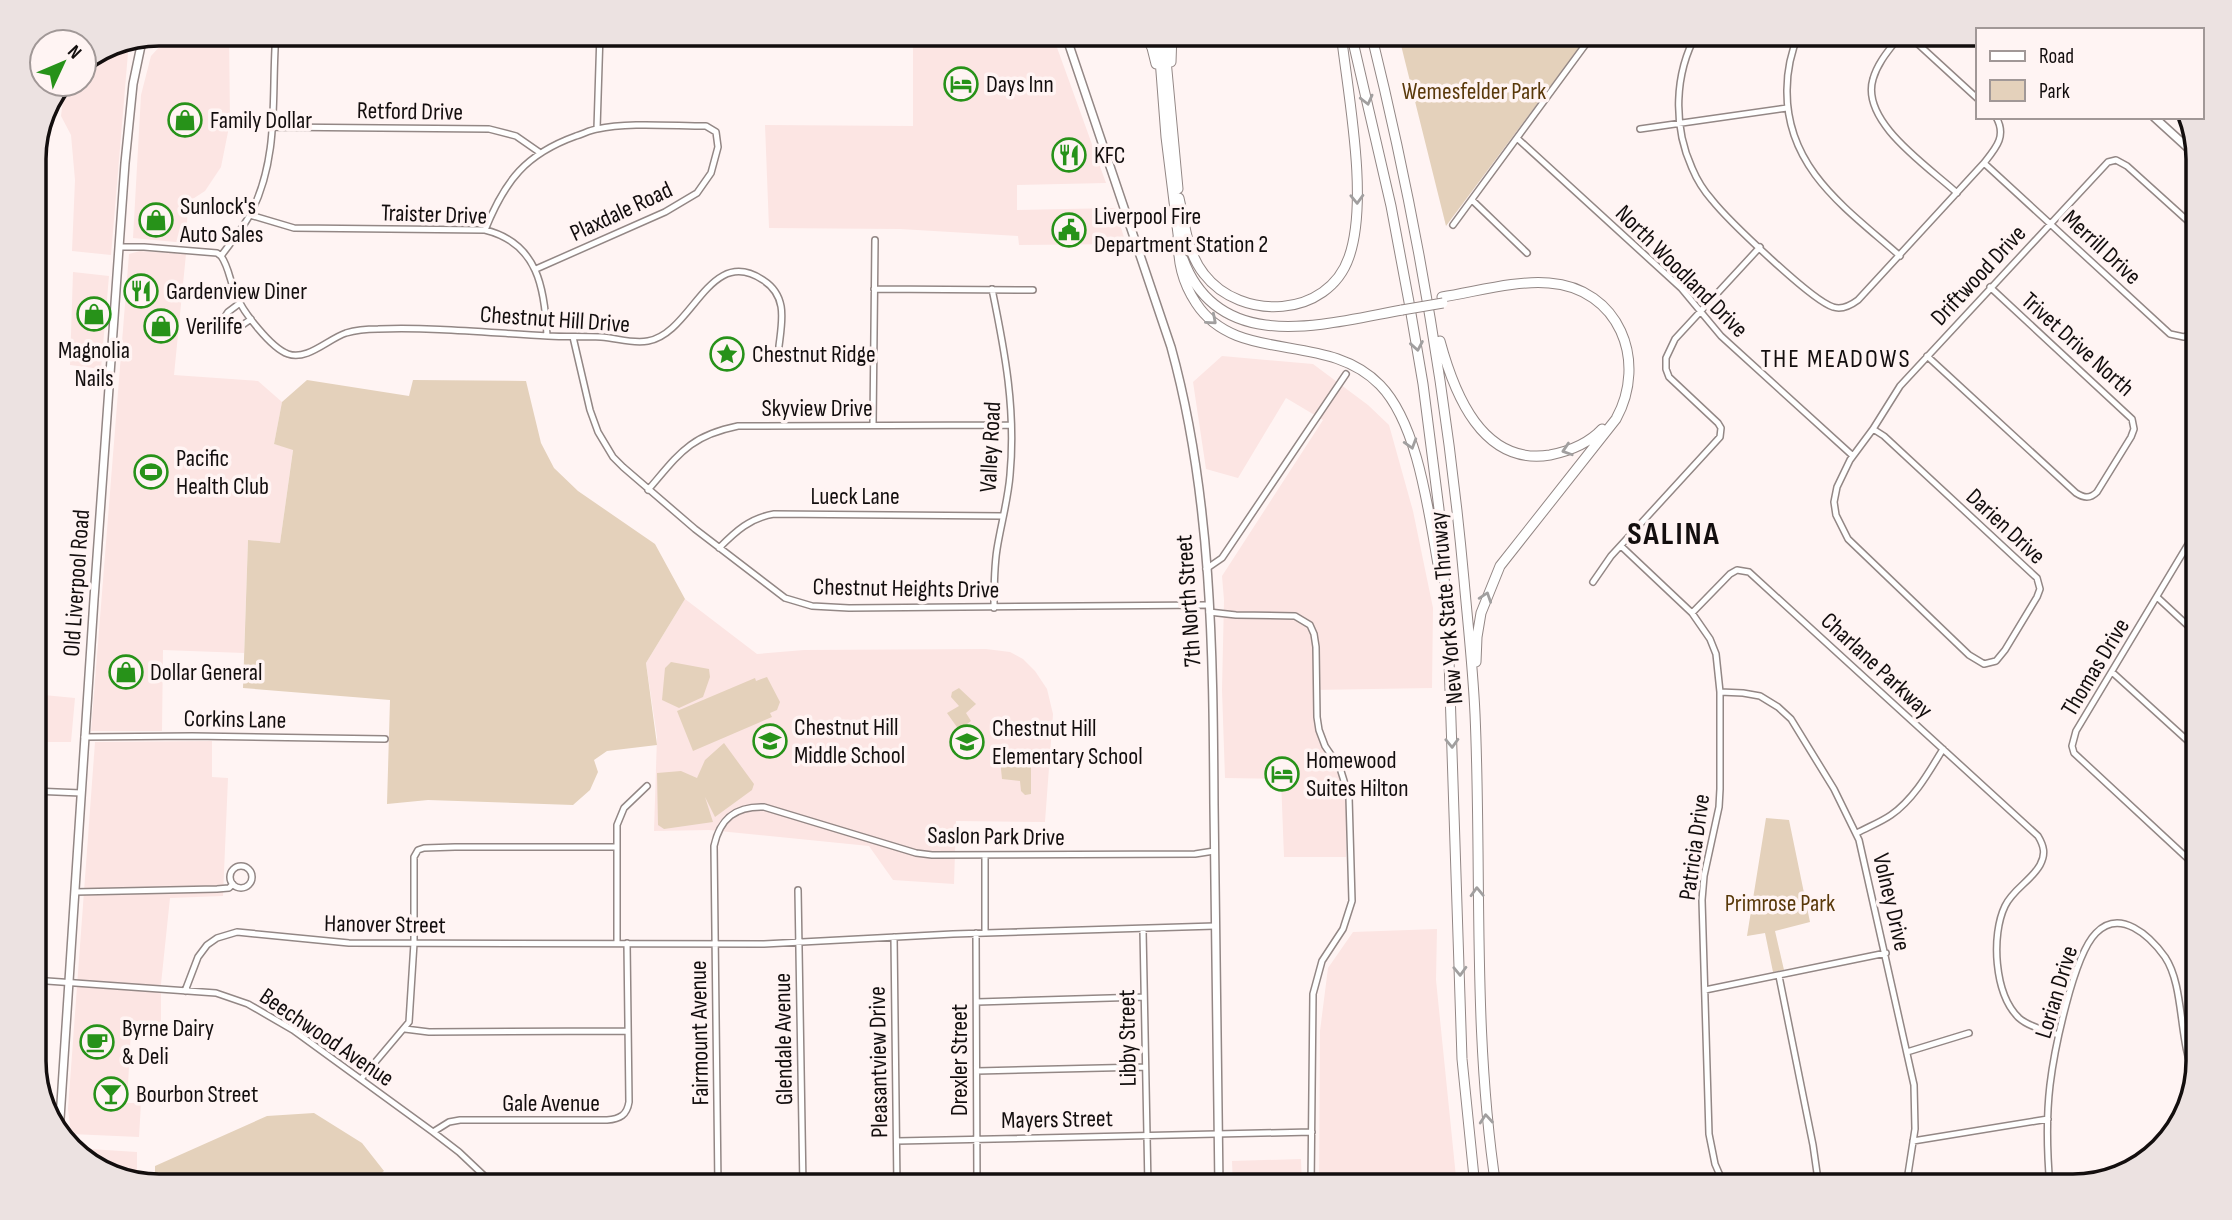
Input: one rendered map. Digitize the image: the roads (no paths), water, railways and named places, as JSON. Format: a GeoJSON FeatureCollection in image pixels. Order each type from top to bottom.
{"type":"FeatureCollection","features":[{"type":"Feature","properties":{"kind":"highway"},"geometry":{"type":"LineString","coordinates":[[1151,46],[1168,104]]}},
{"type":"Feature","properties":{"kind":"highway"},"geometry":{"type":"LineString","coordinates":[[1160,46],[1185,251],[1190,265],[1207,292],[1236,313],[1269,321],[1294,322],[1402,308]]}},
{"type":"Feature","properties":{"kind":"highway"},"geometry":{"type":"LineString","coordinates":[[1165,46],[1181,274],[1190,294],[1199,309],[1227,332],[1246,340],[1332,355],[1359,368],[1386,392],[1397,408],[1417,463],[1429,513],[1448,629]]}},
{"type":"Feature","properties":{"kind":"highway"},"geometry":{"type":"LineString","coordinates":[[1168,104],[1171,46]]}},
{"type":"Feature","properties":{"kind":"highway"},"geometry":{"type":"LineString","coordinates":[[1179,198],[1194,258],[1203,274],[1229,297],[1261,307],[1281,308],[1301,303],[1320,293],[1339,275],[1350,256],[1358,212],[1342,46]]}},
{"type":"Feature","properties":{"kind":"highway","name":"New York State Thruway"},"geometry":{"type":"LineString","coordinates":[[1354,46],[1391,206],[1423,384],[1439,509],[1448,629],[1462,1059],[1474,1174]]}},
{"type":"Feature","properties":{"kind":"highway","name":"New York State Thruway"},"geometry":{"type":"LineString","coordinates":[[1374,46],[1398,140],[1431,310],[1455,478],[1475,713],[1479,995],[1483,1083],[1494,1174]]}},
{"type":"Feature","properties":{"kind":"highway"},"geometry":{"type":"LineString","coordinates":[[1178,237],[1187,270],[1200,292],[1223,312],[1241,320],[1272,326],[1307,326],[1539,282],[1570,287],[1585,293],[1607,311],[1623,336],[1631,365],[1629,391],[1616,419],[1512,547],[1489,587],[1480,613],[1476,637],[1475,713]]}},
{"type":"Feature","properties":{"kind":"highway"},"geometry":{"type":"LineString","coordinates":[[1431,310],[1450,375],[1460,398],[1478,428],[1500,445],[1530,455],[1543,456],[1564,452],[1588,441],[1609,421],[1623,392],[1625,359],[1615,331],[1605,315],[1589,301],[1563,289],[1538,287],[1443,300]]}},
{"type":"Feature","properties":{"kind":"street"},"geometry":{"type":"LineString","coordinates":[[221,256],[250,215],[267,169],[273,127],[276,46]]}},
{"type":"Feature","properties":{"kind":"street"},"geometry":{"type":"LineString","coordinates":[[485,230],[514,176],[539,152],[597,129],[600,46]]}},
{"type":"Feature","properties":{"kind":"street","name":"7th North Street"},"geometry":{"type":"LineString","coordinates":[[1070,46],[1171,347],[1183,389],[1195,458],[1212,658],[1219,1174]]}},
{"type":"Feature","properties":{"kind":"street"},"geometry":{"type":"LineString","coordinates":[[1072,46],[1072,53]]}},
{"type":"Feature","properties":{"kind":"street"},"geometry":{"type":"LineString","coordinates":[[1453,225],[1585,46]]}},
{"type":"Feature","properties":{"kind":"street"},"geometry":{"type":"LineString","coordinates":[[1692,46],[1683,68],[1678,106],[1679,123],[1683,143],[1700,184],[1723,213],[1760,247],[1823,303],[1835,308],[1849,306],[1858,300],[1997,148],[2001,129],[1997,119]]}},
{"type":"Feature","properties":{"kind":"street"},"geometry":{"type":"LineString","coordinates":[[1795,46],[1790,60],[1787,108],[1796,146],[1816,178],[1900,256]]}},
{"type":"Feature","properties":{"kind":"street"},"geometry":{"type":"LineString","coordinates":[[1894,46],[1876,70],[1872,82],[1872,103],[1883,125],[1957,193]]}},
{"type":"Feature","properties":{"kind":"street"},"geometry":{"type":"LineString","coordinates":[[1919,46],[1976,97]]}},
{"type":"Feature","properties":{"kind":"street","name":"Old Liverpool Road"},"geometry":{"type":"LineString","coordinates":[[61,1117],[120,247],[133,84],[141,47]]}},
{"type":"Feature","properties":{"kind":"street"},"geometry":{"type":"LineString","coordinates":[[1640,129],[1787,108]]}},
{"type":"Feature","properties":{"kind":"street"},"geometry":{"type":"LineString","coordinates":[[2156,119],[2185,147]]}},
{"type":"Feature","properties":{"kind":"street","name":"Plaxdale Road"},"geometry":{"type":"LineString","coordinates":[[536,269],[665,212],[697,192],[712,173],[718,147],[716,132],[706,126],[597,129]]}},
{"type":"Feature","properties":{"kind":"street","name":"Retford Drive"},"geometry":{"type":"LineString","coordinates":[[273,127],[489,129],[516,136],[539,152]]}},
{"type":"Feature","properties":{"kind":"street","name":"North Woodland Drive"},"geometry":{"type":"LineString","coordinates":[[1518,139],[1681,288],[1721,336],[1853,456]]}},
{"type":"Feature","properties":{"kind":"street","name":"Driftwood Drive"},"geometry":{"type":"LineString","coordinates":[[1988,664],[1979,663],[1969,655],[1848,539],[1838,522],[1834,502],[1843,472],[1900,386],[2102,166],[2116,160],[2127,166],[2186,219]]}},
{"type":"Feature","properties":{"kind":"street","name":"Merrill Drive"},"geometry":{"type":"LineString","coordinates":[[1984,163],[2170,334],[2186,336]]}},
{"type":"Feature","properties":{"kind":"street"},"geometry":{"type":"LineString","coordinates":[[1472,200],[1527,253]]}},
{"type":"Feature","properties":{"kind":"street","name":"Traister Drive"},"geometry":{"type":"LineString","coordinates":[[250,215],[294,228],[494,232],[522,250],[536,269],[546,312],[547,336]]}},
{"type":"Feature","properties":{"kind":"street"},"geometry":{"type":"LineString","coordinates":[[873,425],[875,240]]}},
{"type":"Feature","properties":{"kind":"street"},"geometry":{"type":"LineString","coordinates":[[120,247],[217,253],[221,256],[240,303],[251,319],[230,331],[222,324],[225,316],[240,303]]}},
{"type":"Feature","properties":{"kind":"street"},"geometry":{"type":"LineString","coordinates":[[1593,582],[1603,566],[1721,433],[1718,423],[1669,377],[1666,369],[1668,350],[1675,339],[1760,247]]}},
{"type":"Feature","properties":{"kind":"street","name":"Chestnut Hill Drive"},"geometry":{"type":"LineString","coordinates":[[251,319],[274,344],[290,355],[303,355],[333,338],[364,330],[431,328],[603,337],[639,343],[652,341],[673,331],[709,286],[718,278],[737,272],[755,275],[764,280],[779,296],[783,316],[779,346]]}},
{"type":"Feature","properties":{"kind":"street","name":"Trivet Drive North"},"geometry":{"type":"LineString","coordinates":[[1927,356],[2076,493],[2086,498],[2097,492],[2132,437],[2132,419],[1990,288]]}},
{"type":"Feature","properties":{"kind":"street"},"geometry":{"type":"LineString","coordinates":[[874,289],[1033,290]]}},
{"type":"Feature","properties":{"kind":"street","name":"Valley Road"},"geometry":{"type":"LineString","coordinates":[[992,289],[1011,392],[1010,476],[996,562],[993,608]]}},
{"type":"Feature","properties":{"kind":"street","name":"Chestnut Heights Drive"},"geometry":{"type":"LineString","coordinates":[[573,337],[590,410],[598,432],[613,457],[648,490],[785,598],[812,606],[849,608],[1209,608],[1245,616],[1295,616],[1310,625],[1316,647],[1317,717],[1325,746],[1340,768],[1349,796],[1352,901],[1343,929],[1322,961],[1313,993],[1312,1132]]}},
{"type":"Feature","properties":{"kind":"street"},"geometry":{"type":"LineString","coordinates":[[1206,569],[1222,558],[1346,374]]}},
{"type":"Feature","properties":{"kind":"street","name":"Skyview Drive"},"geometry":{"type":"LineString","coordinates":[[648,490],[680,452],[704,435],[719,430],[761,425],[1011,425]]}},
{"type":"Feature","properties":{"kind":"street","name":"Darien Drive"},"geometry":{"type":"LineString","coordinates":[[1873,429],[1884,436],[2037,578],[2040,589],[2037,597],[2005,650],[1996,661],[1988,664]]}},
{"type":"Feature","properties":{"kind":"street","name":"Lueck Lane"},"geometry":{"type":"LineString","coordinates":[[719,548],[749,521],[775,514],[1003,516]]}},
{"type":"Feature","properties":{"kind":"street","name":"Patricia Drive"},"geometry":{"type":"LineString","coordinates":[[1621,546],[1692,613],[1710,639],[1716,654],[1720,692],[1719,807],[1704,876],[1702,900],[1710,1146],[1719,1174]]}},
{"type":"Feature","properties":{"kind":"street","name":"Thomas Drive"},"geometry":{"type":"LineString","coordinates":[[2186,548],[2076,731],[2072,747],[2074,752],[2186,857]]}},
{"type":"Feature","properties":{"kind":"street","name":"Charlane Parkway"},"geometry":{"type":"LineString","coordinates":[[1692,613],[1730,574],[1737,570],[1749,572],[2037,835],[2044,846],[2044,854],[2036,870],[2011,894],[2005,904],[1996,942],[1997,962],[2007,1001],[2019,1018],[2058,1035]]}},
{"type":"Feature","properties":{"kind":"street"},"geometry":{"type":"LineString","coordinates":[[2157,597],[2186,624]]}},
{"type":"Feature","properties":{"kind":"street"},"geometry":{"type":"LineString","coordinates":[[2112,671],[2186,739]]}},
{"type":"Feature","properties":{"kind":"street","name":"Volney Drive"},"geometry":{"type":"LineString","coordinates":[[1720,692],[1743,692],[1760,696],[1791,719],[1834,789],[1857,833],[1908,1052],[1916,1102],[1908,1174]]}},
{"type":"Feature","properties":{"kind":"street","name":"Corkins Lane"},"geometry":{"type":"LineString","coordinates":[[85,737],[384,739]]}},
{"type":"Feature","properties":{"kind":"street"},"geometry":{"type":"LineString","coordinates":[[1857,833],[1900,808],[1943,749]]}},
{"type":"Feature","properties":{"kind":"street"},"geometry":{"type":"LineString","coordinates":[[617,943],[616,847],[619,818],[624,808],[647,786]]}},
{"type":"Feature","properties":{"kind":"street"},"geometry":{"type":"LineString","coordinates":[[46,792],[81,793]]}},
{"type":"Feature","properties":{"kind":"street","name":"Saslon Park Drive"},"geometry":{"type":"LineString","coordinates":[[714,879],[716,833],[730,814],[751,806],[764,807],[916,853],[932,855],[1195,854],[1214,851]]}},
{"type":"Feature","properties":{"kind":"street"},"geometry":{"type":"LineString","coordinates":[[361,1079],[409,1022],[414,943],[414,857],[418,850],[455,847],[616,847]]}},
{"type":"Feature","properties":{"kind":"street"},"geometry":{"type":"LineString","coordinates":[[985,855],[985,933]]}},
{"type":"Feature","properties":{"kind":"street"},"geometry":{"type":"LineString","coordinates":[[243,865],[249,868],[253,875],[250,885],[239,888],[233,884],[230,873],[235,867],[243,865]]}},
{"type":"Feature","properties":{"kind":"street","name":"Fairmount Avenue"},"geometry":{"type":"LineString","coordinates":[[714,879],[718,1174]]}},
{"type":"Feature","properties":{"kind":"street"},"geometry":{"type":"LineString","coordinates":[[75,892],[229,888],[233,884]]}},
{"type":"Feature","properties":{"kind":"street","name":"Glendale Avenue"},"geometry":{"type":"LineString","coordinates":[[798,890],[803,1174]]}},
{"type":"Feature","properties":{"kind":"street","name":"Lorian Drive"},"geometry":{"type":"LineString","coordinates":[[2050,1174],[2048,1119],[2058,1035],[2091,938],[2103,927],[2124,923],[2137,929],[2166,958],[2176,989],[2186,1045]]}},
{"type":"Feature","properties":{"kind":"street"},"geometry":{"type":"LineString","coordinates":[[627,943],[800,943],[976,933],[1215,926]]}},
{"type":"Feature","properties":{"kind":"street","name":"Libby Street"},"geometry":{"type":"LineString","coordinates":[[1143,930],[1148,1174]]}},
{"type":"Feature","properties":{"kind":"street","name":"Hanover Street"},"geometry":{"type":"LineString","coordinates":[[185,990],[198,957],[207,945],[231,933],[268,934],[349,943],[627,943]]}},
{"type":"Feature","properties":{"kind":"street","name":"Drexler Street"},"geometry":{"type":"LineString","coordinates":[[976,933],[977,1174]]}},
{"type":"Feature","properties":{"kind":"street","name":"Pleasantview Drive"},"geometry":{"type":"LineString","coordinates":[[894,937],[897,1174]]}},
{"type":"Feature","properties":{"kind":"street","name":"Gale Avenue"},"geometry":{"type":"LineString","coordinates":[[433,1132],[449,1122],[460,1120],[607,1120],[622,1117],[628,1110],[629,1102],[627,943]]}},
{"type":"Feature","properties":{"kind":"street"},"geometry":{"type":"LineString","coordinates":[[1704,990],[1886,953]]}},
{"type":"Feature","properties":{"kind":"street"},"geometry":{"type":"LineString","coordinates":[[1779,976],[1817,1174]]}},
{"type":"Feature","properties":{"kind":"street","name":"Beechwood Avenue"},"geometry":{"type":"LineString","coordinates":[[46,981],[216,993],[248,1004],[293,1030],[361,1079],[433,1132],[482,1174]]}},
{"type":"Feature","properties":{"kind":"street"},"geometry":{"type":"LineString","coordinates":[[976,1002],[1144,997]]}},
{"type":"Feature","properties":{"kind":"street"},"geometry":{"type":"LineString","coordinates":[[405,1029],[429,1032],[628,1031]]}},
{"type":"Feature","properties":{"kind":"street"},"geometry":{"type":"LineString","coordinates":[[1908,1052],[1969,1033]]}},
{"type":"Feature","properties":{"kind":"street"},"geometry":{"type":"LineString","coordinates":[[977,1070],[1144,1067]]}},
{"type":"Feature","properties":{"kind":"street"},"geometry":{"type":"LineString","coordinates":[[55,1108],[61,1108]]}},
{"type":"Feature","properties":{"kind":"street"},"geometry":{"type":"LineString","coordinates":[[1913,1141],[2048,1119]]}},
{"type":"Feature","properties":{"kind":"street"},"geometry":{"type":"LineString","coordinates":[[1311,1174],[1312,1132]]}},
{"type":"Feature","properties":{"kind":"street","name":"Mayers Street"},"geometry":{"type":"LineString","coordinates":[[897,1141],[1312,1132]]}},
{"type":"Feature","properties":{"kind":"railway"},"geometry":{"type":"LineString","coordinates":[[46,157],[47,147]]}},
{"type":"Feature","properties":{"kind":"place","name":"Days Inn"},"geometry":{"type":"Point","coordinates":[961,84]}},
{"type":"Feature","properties":{"kind":"place","name":"Family Dollar"},"geometry":{"type":"Point","coordinates":[185,120]}},
{"type":"Feature","properties":{"kind":"place","name":"KFC"},"geometry":{"type":"Point","coordinates":[1069,155]}},
{"type":"Feature","properties":{"kind":"place","name":"Sunlock's Auto Sales"},"geometry":{"type":"Point","coordinates":[156,220]}},
{"type":"Feature","properties":{"kind":"place","name":"Liverpool Fire Department Station 2"},"geometry":{"type":"Point","coordinates":[1069,230]}},
{"type":"Feature","properties":{"kind":"place","name":"Gardenview Diner"},"geometry":{"type":"Point","coordinates":[141,291]}},
{"type":"Feature","properties":{"kind":"place","name":"Magnolia Nails"},"geometry":{"type":"Point","coordinates":[94,314]}},
{"type":"Feature","properties":{"kind":"place","name":"Verilife"},"geometry":{"type":"Point","coordinates":[161,326]}},
{"type":"Feature","properties":{"kind":"place","name":"Chestnut Ridge"},"geometry":{"type":"Point","coordinates":[727,354]}},
{"type":"Feature","properties":{"kind":"place","name":"Pacific Health Club"},"geometry":{"type":"Point","coordinates":[151,472]}},
{"type":"Feature","properties":{"kind":"place","name":"Dollar General"},"geometry":{"type":"Point","coordinates":[126,672]}},
{"type":"Feature","properties":{"kind":"place","name":"Chestnut Hill Middle School"},"geometry":{"type":"Point","coordinates":[770,741]}},
{"type":"Feature","properties":{"kind":"place","name":"Chestnut Hill Elementary School"},"geometry":{"type":"Point","coordinates":[967,742]}},
{"type":"Feature","properties":{"kind":"place","name":"Homewood Suites Hilton"},"geometry":{"type":"Point","coordinates":[1282,774]}},
{"type":"Feature","properties":{"kind":"place","name":"Byrne Dairy & Deli"},"geometry":{"type":"Point","coordinates":[97,1042]}},
{"type":"Feature","properties":{"kind":"place","name":"Bourbon Street"},"geometry":{"type":"Point","coordinates":[111,1094]}},
{"type":"Feature","properties":{"kind":"district","name":"THE MEADOWS"},"geometry":{"type":"Point","coordinates":[1836,358]}},
{"type":"Feature","properties":{"kind":"district","name":"SALINA"},"geometry":{"type":"Point","coordinates":[1674,533]}},
{"type":"Feature","properties":{"kind":"park label","name":"Wemesfelder Park"},"geometry":{"type":"Point","coordinates":[1474,91]}},
{"type":"Feature","properties":{"kind":"park label","name":"Primrose Park"},"geometry":{"type":"Point","coordinates":[1780,903]}}]}
